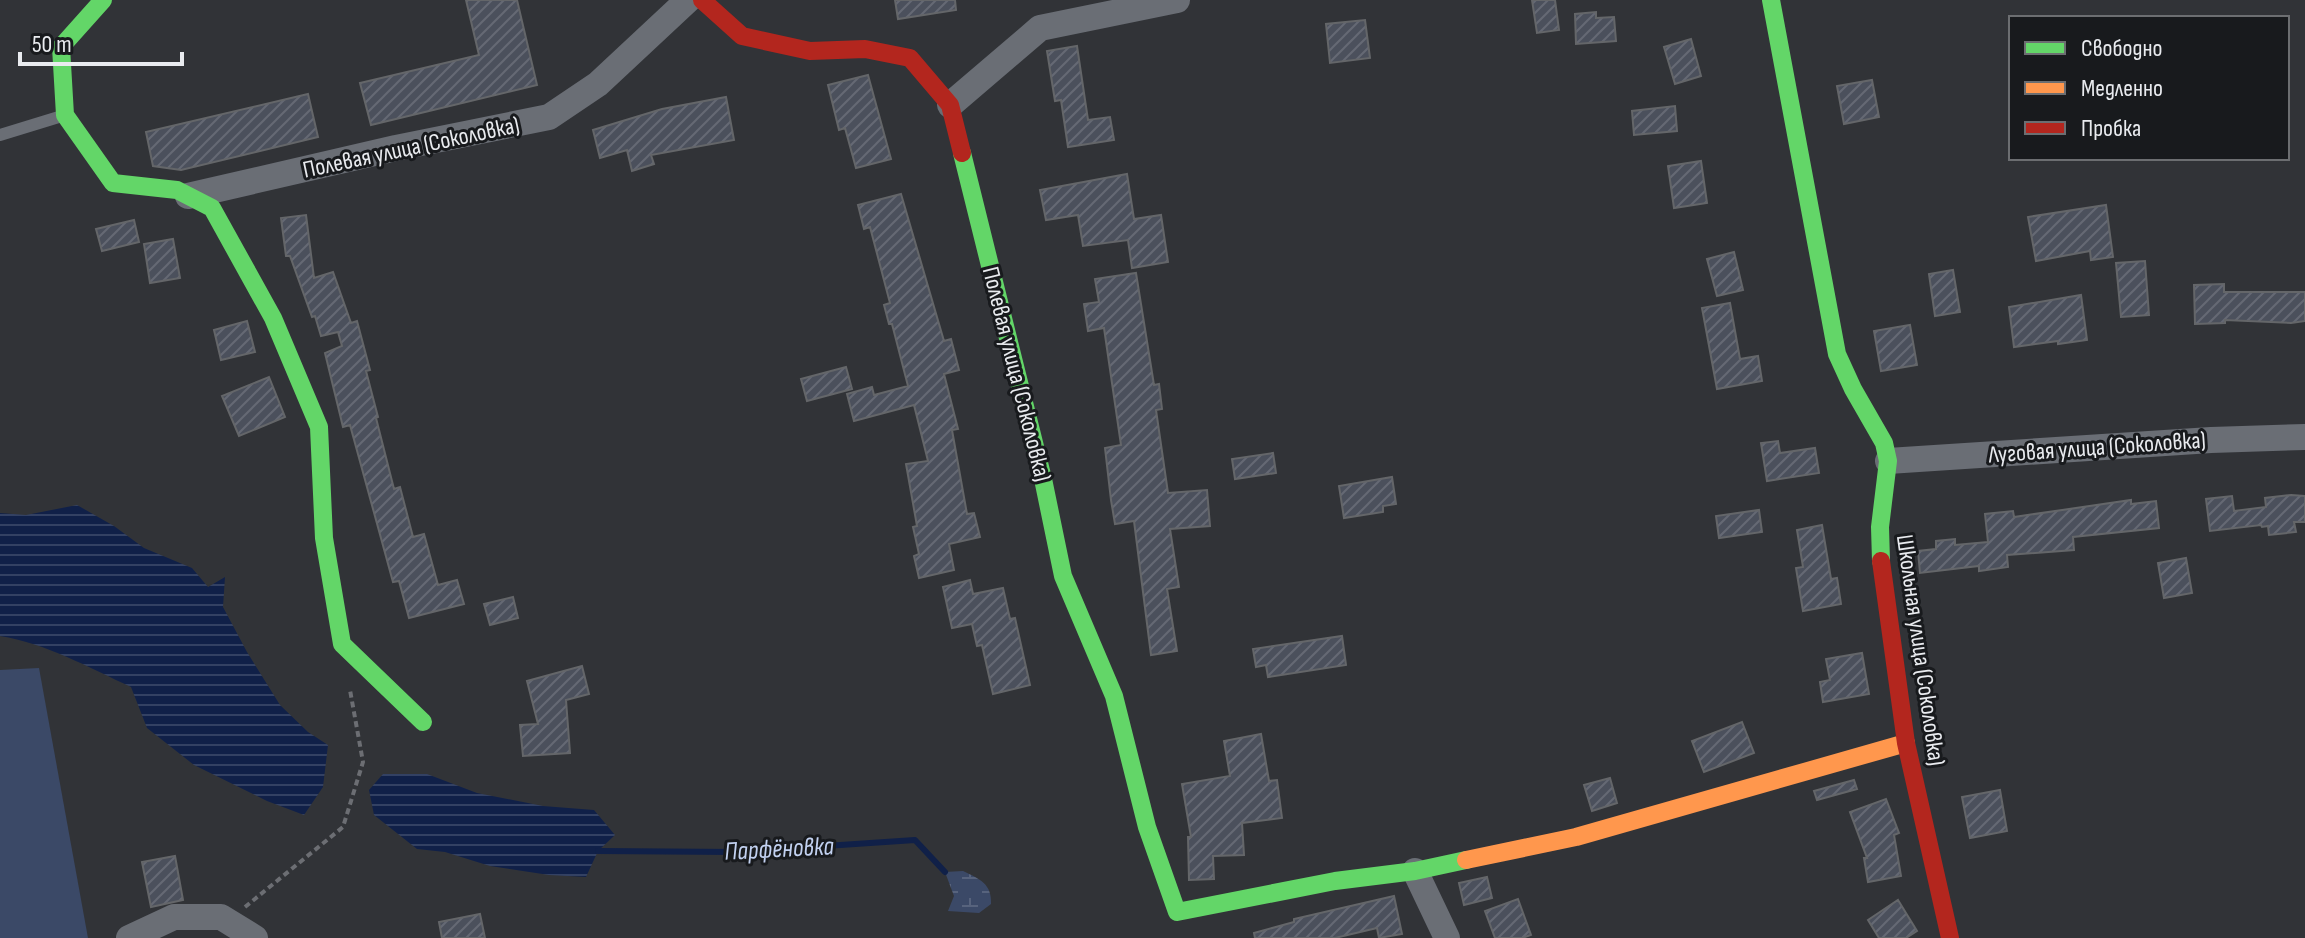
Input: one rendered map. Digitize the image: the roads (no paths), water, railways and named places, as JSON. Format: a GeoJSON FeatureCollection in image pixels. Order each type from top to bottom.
{"type":"FeatureCollection","features":[{"type":"Feature","properties":{"kind":"street"},"geometry":{"type":"LineString","coordinates":[[103,0],[61,47],[65,115],[113,183],[177,190],[212,208],[273,318],[319,427],[324,538],[342,644],[423,722]]}},
{"type":"Feature","properties":{"kind":"street","name":"Полевая улица (Соколовка)"},"geometry":{"type":"LineString","coordinates":[[188,196],[549,117],[598,84],[688,0]]}},
{"type":"Feature","properties":{"kind":"street","name":"Полевая улица (Соколовка)"},"geometry":{"type":"LineString","coordinates":[[702,0],[742,36],[810,51],[865,49],[910,58],[950,105],[1043,479],[1063,576],[1114,696],[1147,827],[1177,912],[1335,881],[1415,871]]}},
{"type":"Feature","properties":{"kind":"street"},"geometry":{"type":"LineString","coordinates":[[950,105],[1040,28],[1177,0]]}},
{"type":"Feature","properties":{"kind":"street","name":"Школьная улица (Соколовка)"},"geometry":{"type":"LineString","coordinates":[[1771,0],[1837,354],[1884,443],[1888,461],[1880,551],[1906,743],[1950,938]]}},
{"type":"Feature","properties":{"kind":"street","name":"Луговая улица (Соколовка)"},"geometry":{"type":"LineString","coordinates":[[1888,461],[2211,440],[2305,437]]}},
{"type":"Feature","properties":{"kind":"street"},"geometry":{"type":"LineString","coordinates":[[1447,938],[1415,871],[1576,837],[1906,743]]}},
{"type":"Feature","properties":{"kind":"street"},"geometry":{"type":"LineString","coordinates":[[129,937],[174,917],[221,917],[255,938]]}},
{"type":"Feature","properties":{"kind":"lane"},"geometry":{"type":"LineString","coordinates":[[0,135],[65,115]]}},
{"type":"Feature","properties":{"kind":"waterway","name":"Парфёновка"},"geometry":{"type":"LineString","coordinates":[[598,851],[735,852],[915,840],[945,872]]}}]}
